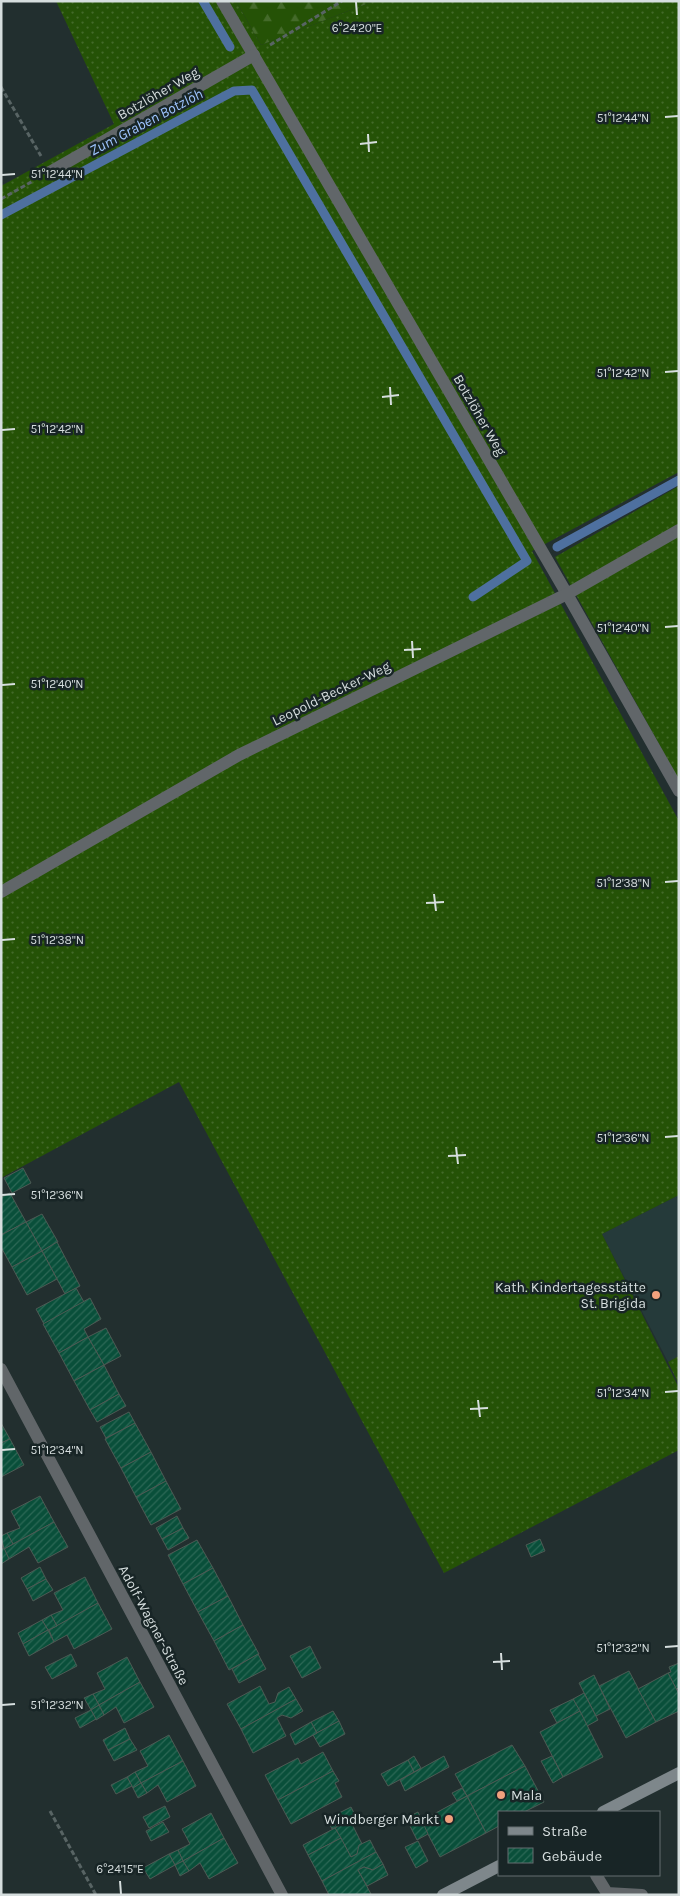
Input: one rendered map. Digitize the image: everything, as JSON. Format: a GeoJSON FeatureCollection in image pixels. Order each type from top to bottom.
{"type":"FeatureCollection","features":[{"type":"Feature","properties":{"kind":"street","name":"Botzlöher Weg"},"geometry":{"type":"LineString","coordinates":[[222,1],[567,594],[679,791]]}},
{"type":"Feature","properties":{"kind":"street","name":"Botzlöher Weg"},"geometry":{"type":"LineString","coordinates":[[50,172],[254,55]]}},
{"type":"Feature","properties":{"kind":"street","name":"Leopold-Becker-Weg"},"geometry":{"type":"LineString","coordinates":[[1,892],[239,756],[567,594],[679,530]]}},
{"type":"Feature","properties":{"kind":"street","name":"Adolf-Wagner-Straße"},"geometry":{"type":"LineString","coordinates":[[1,1369],[282,1895]]}},
{"type":"Feature","properties":{"kind":"street"},"geometry":{"type":"LineString","coordinates":[[606,1811],[679,1773]]}},
{"type":"Feature","properties":{"kind":"street"},"geometry":{"type":"LineString","coordinates":[[443,1895],[498,1867]]}},
{"type":"Feature","properties":{"kind":"street"},"geometry":{"type":"LineString","coordinates":[[597,1876],[607,1894],[642,1895]]}},
{"type":"Feature","properties":{"kind":"path"},"geometry":{"type":"LineString","coordinates":[[254,55],[342,1]]}},
{"type":"Feature","properties":{"kind":"path"},"geometry":{"type":"LineString","coordinates":[[1,87],[50,172],[1,199]]}},
{"type":"Feature","properties":{"kind":"path"},"geometry":{"type":"LineString","coordinates":[[50,1811],[96,1895]]}},
{"type":"Feature","properties":{"kind":"shaded area","name":"Kath. Kindertagesstätte St. Brigida"},"geometry":{"type":"Polygon","coordinates":[[[679,1195],[679,1356],[668,1362],[602,1234],[679,1195]]]}},
{"type":"Feature","properties":{"kind":"green space"},"geometry":{"type":"Polygon","coordinates":[[[56,1],[236,1],[261,45],[374,1],[679,1],[679,472],[532,551],[679,821],[679,1195],[602,1234],[679,1388],[679,1450],[444,1573],[179,1082],[1,1178],[1,186],[114,124],[56,1]]]}},
{"type":"Feature","properties":{"kind":"green space"},"geometry":{"type":"Polygon","coordinates":[[[236,1],[374,1],[261,45],[236,1]]]}},
{"type":"Feature","properties":{"kind":"green space"},"geometry":{"type":"Polygon","coordinates":[[[679,486],[679,780],[555,557],[679,486]]]}},
{"type":"Feature","properties":{"kind":"green space"},"geometry":{"type":"Polygon","coordinates":[[[679,1356],[679,1385],[668,1362],[679,1356]]]}},
{"type":"Feature","properties":{"kind":"building"},"geometry":{"type":"Polygon","coordinates":[[[23,1168],[31,1183],[12,1193],[4,1178],[23,1168]]]}},
{"type":"Feature","properties":{"kind":"building"},"geometry":{"type":"Polygon","coordinates":[[[10,1193],[26,1222],[1,1235],[1,1197],[10,1193]]]}},
{"type":"Feature","properties":{"kind":"building"},"geometry":{"type":"Polygon","coordinates":[[[42,1214],[58,1242],[42,1251],[26,1222],[42,1214]]]}},
{"type":"Feature","properties":{"kind":"building"},"geometry":{"type":"Polygon","coordinates":[[[26,1222],[42,1251],[12,1267],[1,1247],[1,1235],[26,1222]]]}},
{"type":"Feature","properties":{"kind":"building"},"geometry":{"type":"Polygon","coordinates":[[[57,1242],[80,1286],[65,1294],[42,1251],[57,1242]]]}},
{"type":"Feature","properties":{"kind":"building"},"geometry":{"type":"Polygon","coordinates":[[[42,1251],[57,1279],[27,1295],[12,1267],[42,1251]]]}},
{"type":"Feature","properties":{"kind":"building"},"geometry":{"type":"Polygon","coordinates":[[[76,1288],[84,1302],[44,1324],[36,1309],[76,1288]]]}},
{"type":"Feature","properties":{"kind":"building"},"geometry":{"type":"Polygon","coordinates":[[[90,1298],[101,1319],[84,1329],[88,1337],[59,1353],[43,1324],[90,1298]]]}},
{"type":"Feature","properties":{"kind":"building"},"geometry":{"type":"Polygon","coordinates":[[[106,1328],[121,1356],[104,1365],[88,1337],[106,1328]]]}},
{"type":"Feature","properties":{"kind":"building"},"geometry":{"type":"Polygon","coordinates":[[[88,1337],[104,1365],[74,1381],[59,1353],[88,1337]]]}},
{"type":"Feature","properties":{"kind":"building"},"geometry":{"type":"Polygon","coordinates":[[[104,1365],[119,1394],[90,1410],[74,1381],[104,1365]]]}},
{"type":"Feature","properties":{"kind":"building"},"geometry":{"type":"Polygon","coordinates":[[[119,1394],[126,1406],[97,1422],[90,1410],[119,1394]]]}},
{"type":"Feature","properties":{"kind":"building"},"geometry":{"type":"Polygon","coordinates":[[[129,1412],[135,1423],[106,1438],[100,1427],[129,1412]]]}},
{"type":"Feature","properties":{"kind":"building"},"geometry":{"type":"Polygon","coordinates":[[[1,1423],[10,1439],[1,1443],[1,1423]]]}},
{"type":"Feature","properties":{"kind":"building"},"geometry":{"type":"Polygon","coordinates":[[[135,1423],[151,1452],[121,1468],[105,1439],[135,1423]]]}},
{"type":"Feature","properties":{"kind":"building"},"geometry":{"type":"Polygon","coordinates":[[[10,1439],[24,1465],[1,1477],[1,1443],[10,1439]]]}},
{"type":"Feature","properties":{"kind":"building"},"geometry":{"type":"Polygon","coordinates":[[[151,1452],[166,1481],[136,1497],[121,1468],[151,1452]]]}},
{"type":"Feature","properties":{"kind":"building"},"geometry":{"type":"Polygon","coordinates":[[[166,1481],[181,1509],[151,1525],[136,1497],[166,1481]]]}},
{"type":"Feature","properties":{"kind":"building"},"geometry":{"type":"Polygon","coordinates":[[[40,1496],[54,1522],[13,1544],[7,1533],[20,1528],[11,1511],[40,1496]]]}},
{"type":"Feature","properties":{"kind":"building"},"geometry":{"type":"Polygon","coordinates":[[[177,1516],[183,1528],[162,1539],[156,1528],[177,1516]]]}},
{"type":"Feature","properties":{"kind":"building"},"geometry":{"type":"Polygon","coordinates":[[[54,1522],[68,1547],[38,1563],[29,1547],[9,1559],[4,1549],[54,1522]]]}},
{"type":"Feature","properties":{"kind":"building"},"geometry":{"type":"Polygon","coordinates":[[[183,1528],[189,1538],[168,1550],[162,1539],[183,1528]]]}},
{"type":"Feature","properties":{"kind":"building"},"geometry":{"type":"Polygon","coordinates":[[[7,1533],[13,1544],[4,1549],[1,1536],[7,1533]]]}},
{"type":"Feature","properties":{"kind":"building"},"geometry":{"type":"Polygon","coordinates":[[[540,1539],[545,1551],[531,1557],[526,1545],[540,1539]]]}},
{"type":"Feature","properties":{"kind":"building"},"geometry":{"type":"Polygon","coordinates":[[[197,1540],[213,1568],[183,1584],[168,1555],[197,1540]]]}},
{"type":"Feature","properties":{"kind":"building"},"geometry":{"type":"Polygon","coordinates":[[[4,1548],[9,1559],[1,1564],[1,1550],[4,1548]]]}},
{"type":"Feature","properties":{"kind":"building"},"geometry":{"type":"Polygon","coordinates":[[[40,1567],[46,1579],[27,1589],[21,1578],[40,1567]]]}},
{"type":"Feature","properties":{"kind":"building"},"geometry":{"type":"Polygon","coordinates":[[[213,1568],[228,1596],[198,1612],[183,1584],[213,1568]]]}},
{"type":"Feature","properties":{"kind":"building"},"geometry":{"type":"Polygon","coordinates":[[[85,1577],[98,1603],[57,1626],[51,1615],[63,1610],[54,1593],[85,1577]]]}},
{"type":"Feature","properties":{"kind":"building"},"geometry":{"type":"Polygon","coordinates":[[[46,1579],[53,1590],[33,1601],[27,1589],[46,1579]]]}},
{"type":"Feature","properties":{"kind":"building"},"geometry":{"type":"Polygon","coordinates":[[[228,1596],[243,1625],[214,1641],[198,1612],[228,1596]]]}},
{"type":"Feature","properties":{"kind":"building"},"geometry":{"type":"Polygon","coordinates":[[[98,1603],[112,1629],[74,1649],[67,1635],[54,1642],[49,1630],[98,1603]]]}},
{"type":"Feature","properties":{"kind":"building"},"geometry":{"type":"Polygon","coordinates":[[[51,1615],[57,1626],[48,1630],[42,1620],[51,1615]]]}},
{"type":"Feature","properties":{"kind":"building"},"geometry":{"type":"Polygon","coordinates":[[[42,1620],[48,1630],[23,1644],[18,1633],[42,1620]]]}},
{"type":"Feature","properties":{"kind":"building"},"geometry":{"type":"Polygon","coordinates":[[[243,1625],[259,1654],[229,1670],[214,1641],[243,1625]]]}},
{"type":"Feature","properties":{"kind":"building"},"geometry":{"type":"Polygon","coordinates":[[[48,1630],[54,1642],[29,1656],[23,1644],[48,1630]]]}},
{"type":"Feature","properties":{"kind":"building"},"geometry":{"type":"Polygon","coordinates":[[[310,1646],[321,1668],[302,1678],[290,1656],[310,1646]]]}},
{"type":"Feature","properties":{"kind":"building"},"geometry":{"type":"Polygon","coordinates":[[[71,1654],[77,1666],[52,1679],[45,1667],[71,1654]]]}},
{"type":"Feature","properties":{"kind":"building"},"geometry":{"type":"Polygon","coordinates":[[[258,1654],[266,1669],[239,1683],[232,1669],[258,1654]]]}},
{"type":"Feature","properties":{"kind":"building"},"geometry":{"type":"Polygon","coordinates":[[[127,1657],[140,1682],[99,1705],[93,1694],[105,1689],[97,1673],[127,1657]]]}},
{"type":"Feature","properties":{"kind":"building"},"geometry":{"type":"Polygon","coordinates":[[[679,1663],[679,1688],[676,1689],[668,1673],[671,1672],[669,1667],[679,1663]]]}},
{"type":"Feature","properties":{"kind":"building"},"geometry":{"type":"Polygon","coordinates":[[[629,1671],[656,1722],[626,1738],[599,1686],[629,1671]]]}},
{"type":"Feature","properties":{"kind":"building"},"geometry":{"type":"Polygon","coordinates":[[[668,1673],[679,1694],[679,1711],[656,1722],[638,1689],[668,1673]]]}},
{"type":"Feature","properties":{"kind":"building"},"geometry":{"type":"Polygon","coordinates":[[[594,1675],[610,1709],[596,1716],[579,1683],[594,1675]]]}},
{"type":"Feature","properties":{"kind":"building"},"geometry":{"type":"Polygon","coordinates":[[[140,1682],[154,1707],[124,1723],[116,1707],[104,1715],[99,1705],[140,1682]]]}},
{"type":"Feature","properties":{"kind":"building"},"geometry":{"type":"Polygon","coordinates":[[[260,1686],[269,1704],[275,1702],[278,1693],[289,1687],[296,1699],[241,1729],[227,1704],[260,1686]]]}},
{"type":"Feature","properties":{"kind":"building"},"geometry":{"type":"Polygon","coordinates":[[[584,1693],[598,1720],[587,1726],[573,1699],[584,1693]]]}},
{"type":"Feature","properties":{"kind":"building"},"geometry":{"type":"Polygon","coordinates":[[[93,1694],[99,1705],[91,1710],[84,1698],[93,1694]]]}},
{"type":"Feature","properties":{"kind":"building"},"geometry":{"type":"Polygon","coordinates":[[[296,1699],[303,1711],[291,1718],[282,1715],[277,1718],[286,1736],[253,1753],[241,1729],[296,1699]]]}},
{"type":"Feature","properties":{"kind":"building"},"geometry":{"type":"Polygon","coordinates":[[[573,1699],[580,1711],[557,1723],[550,1710],[573,1699]]]}},
{"type":"Feature","properties":{"kind":"building"},"geometry":{"type":"Polygon","coordinates":[[[99,1705],[104,1715],[96,1720],[91,1710],[99,1705]]]}},
{"type":"Feature","properties":{"kind":"building"},"geometry":{"type":"Polygon","coordinates":[[[91,1710],[96,1719],[80,1728],[75,1718],[91,1710]]]}},
{"type":"Feature","properties":{"kind":"building"},"geometry":{"type":"Polygon","coordinates":[[[333,1711],[339,1721],[317,1733],[311,1722],[333,1711]]]}},
{"type":"Feature","properties":{"kind":"building"},"geometry":{"type":"Polygon","coordinates":[[[580,1711],[603,1757],[563,1777],[540,1732],[580,1711]]]}},
{"type":"Feature","properties":{"kind":"building"},"geometry":{"type":"Polygon","coordinates":[[[339,1721],[345,1734],[320,1747],[313,1735],[339,1721]]]}},
{"type":"Feature","properties":{"kind":"building"},"geometry":{"type":"Polygon","coordinates":[[[311,1722],[317,1733],[295,1745],[290,1734],[311,1722]]]}},
{"type":"Feature","properties":{"kind":"building"},"geometry":{"type":"Polygon","coordinates":[[[125,1728],[130,1739],[108,1750],[103,1740],[125,1728]]]}},
{"type":"Feature","properties":{"kind":"building"},"geometry":{"type":"Polygon","coordinates":[[[169,1735],[183,1761],[141,1783],[135,1772],[148,1766],[140,1751],[169,1735]]]}},
{"type":"Feature","properties":{"kind":"building"},"geometry":{"type":"Polygon","coordinates":[[[130,1739],[137,1750],[114,1761],[108,1750],[130,1739]]]}},
{"type":"Feature","properties":{"kind":"building"},"geometry":{"type":"Polygon","coordinates":[[[512,1745],[525,1766],[467,1796],[455,1774],[512,1745]]]}},
{"type":"Feature","properties":{"kind":"building"},"geometry":{"type":"Polygon","coordinates":[[[323,1752],[333,1771],[278,1800],[265,1775],[298,1758],[301,1764],[323,1752]]]}},
{"type":"Feature","properties":{"kind":"building"},"geometry":{"type":"Polygon","coordinates":[[[414,1756],[421,1768],[414,1772],[408,1760],[414,1756]]]}},
{"type":"Feature","properties":{"kind":"building"},"geometry":{"type":"Polygon","coordinates":[[[444,1756],[449,1767],[405,1791],[400,1780],[444,1756]]]}},
{"type":"Feature","properties":{"kind":"building"},"geometry":{"type":"Polygon","coordinates":[[[552,1756],[563,1777],[553,1783],[541,1761],[552,1756]]]}},
{"type":"Feature","properties":{"kind":"building"},"geometry":{"type":"Polygon","coordinates":[[[408,1760],[414,1772],[388,1786],[381,1774],[408,1760]]]}},
{"type":"Feature","properties":{"kind":"building"},"geometry":{"type":"Polygon","coordinates":[[[183,1761],[196,1786],[167,1802],[158,1785],[147,1793],[141,1783],[183,1761]]]}},
{"type":"Feature","properties":{"kind":"building"},"geometry":{"type":"Polygon","coordinates":[[[525,1766],[544,1802],[526,1811],[498,1811],[498,1827],[486,1833],[467,1796],[525,1766]]]}},
{"type":"Feature","properties":{"kind":"building"},"geometry":{"type":"Polygon","coordinates":[[[333,1771],[339,1781],[335,1783],[342,1797],[291,1824],[278,1800],[333,1771]]]}},
{"type":"Feature","properties":{"kind":"building"},"geometry":{"type":"Polygon","coordinates":[[[135,1772],[141,1783],[133,1788],[127,1777],[135,1772]]]}},
{"type":"Feature","properties":{"kind":"building"},"geometry":{"type":"Polygon","coordinates":[[[127,1777],[132,1786],[116,1794],[111,1785],[127,1777]]]}},
{"type":"Feature","properties":{"kind":"building"},"geometry":{"type":"Polygon","coordinates":[[[141,1783],[147,1793],[138,1798],[133,1788],[141,1783]]]}},
{"type":"Feature","properties":{"kind":"building"},"geometry":{"type":"Polygon","coordinates":[[[462,1788],[467,1796],[457,1801],[452,1793],[462,1788]]]}},
{"type":"Feature","properties":{"kind":"building"},"geometry":{"type":"Polygon","coordinates":[[[467,1796],[486,1833],[440,1857],[421,1821],[467,1796]]]}},
{"type":"Feature","properties":{"kind":"building"},"geometry":{"type":"Polygon","coordinates":[[[165,1806],[170,1817],[149,1828],[143,1817],[165,1806]]]}},
{"type":"Feature","properties":{"kind":"building"},"geometry":{"type":"Polygon","coordinates":[[[351,1807],[356,1817],[332,1829],[327,1819],[351,1807]]]}},
{"type":"Feature","properties":{"kind":"building"},"geometry":{"type":"Polygon","coordinates":[[[418,1812],[428,1834],[417,1840],[406,1818],[418,1812]]]}},
{"type":"Feature","properties":{"kind":"building"},"geometry":{"type":"Polygon","coordinates":[[[211,1813],[224,1838],[183,1861],[178,1850],[190,1844],[182,1829],[211,1813]]]}},
{"type":"Feature","properties":{"kind":"building"},"geometry":{"type":"Polygon","coordinates":[[[350,1820],[362,1844],[357,1854],[351,1857],[335,1828],[350,1820]]]}},
{"type":"Feature","properties":{"kind":"building"},"geometry":{"type":"Polygon","coordinates":[[[163,1822],[169,1832],[151,1841],[146,1831],[163,1822]]]}},
{"type":"Feature","properties":{"kind":"building"},"geometry":{"type":"Polygon","coordinates":[[[335,1828],[341,1838],[308,1855],[303,1845],[335,1828]]]}},
{"type":"Feature","properties":{"kind":"building"},"geometry":{"type":"Polygon","coordinates":[[[224,1838],[238,1863],[209,1879],[200,1863],[189,1871],[183,1861],[224,1838]]]}},
{"type":"Feature","properties":{"kind":"building"},"geometry":{"type":"Polygon","coordinates":[[[341,1838],[351,1857],[357,1854],[359,1845],[370,1840],[376,1852],[322,1881],[308,1855],[341,1838]]]}},
{"type":"Feature","properties":{"kind":"building"},"geometry":{"type":"Polygon","coordinates":[[[418,1841],[428,1861],[416,1868],[405,1847],[418,1841]]]}},
{"type":"Feature","properties":{"kind":"building"},"geometry":{"type":"Polygon","coordinates":[[[178,1850],[183,1861],[175,1865],[169,1854],[178,1850]]]}},
{"type":"Feature","properties":{"kind":"building"},"geometry":{"type":"Polygon","coordinates":[[[376,1852],[383,1864],[373,1870],[364,1867],[358,1870],[371,1894],[329,1895],[322,1881],[376,1852]]]}},
{"type":"Feature","properties":{"kind":"building"},"geometry":{"type":"Polygon","coordinates":[[[169,1854],[175,1865],[150,1879],[143,1868],[169,1854]]]}},
{"type":"Feature","properties":{"kind":"building"},"geometry":{"type":"Polygon","coordinates":[[[183,1861],[189,1871],[180,1876],[175,1865],[183,1861]]]}},
{"type":"Feature","properties":{"kind":"building"},"geometry":{"type":"Polygon","coordinates":[[[383,1864],[388,1875],[367,1886],[358,1870],[364,1867],[373,1870],[383,1864]]]}},
{"type":"Feature","properties":{"kind":"waterway"},"geometry":{"type":"LineString","coordinates":[[203,1],[230,47]]}},
{"type":"Feature","properties":{"kind":"waterway","name":"Zum Graben Botzlöh"},"geometry":{"type":"LineString","coordinates":[[1,215],[234,91],[252,90],[527,561],[473,597]]}},
{"type":"Feature","properties":{"kind":"waterway"},"geometry":{"type":"LineString","coordinates":[[557,547],[679,480]]}},
{"type":"Feature","properties":{"kind":"place","name":"Kath. Kindertagesstätte St. Brigida"},"geometry":{"type":"Point","coordinates":[656,1295]}},
{"type":"Feature","properties":{"kind":"place","name":"Mala"},"geometry":{"type":"Point","coordinates":[501,1795]}},
{"type":"Feature","properties":{"kind":"place","name":"Windberger Markt"},"geometry":{"type":"Point","coordinates":[449,1819]}}]}
